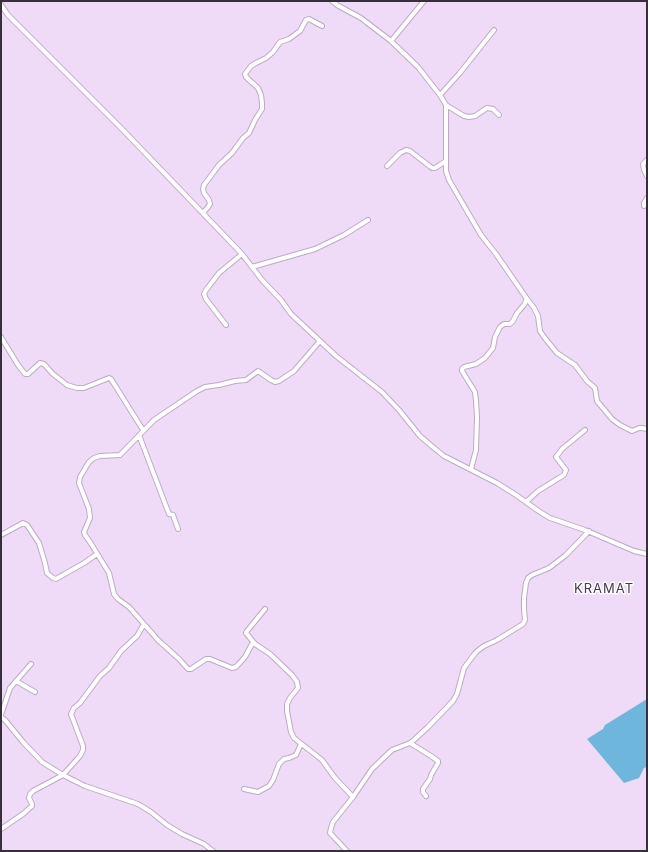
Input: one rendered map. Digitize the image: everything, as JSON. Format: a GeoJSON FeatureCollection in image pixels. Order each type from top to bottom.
{"type":"FeatureCollection","features":[{"type":"Feature","properties":{"kind":"street"},"geometry":{"type":"LineString","coordinates":[[332,1],[360,18],[391,40],[418,67],[446,105],[464,116],[469,117],[475,116],[488,108],[493,109],[499,115]]}},
{"type":"Feature","properties":{"kind":"street"},"geometry":{"type":"LineString","coordinates":[[391,40],[424,1]]}},
{"type":"Feature","properties":{"kind":"street"},"geometry":{"type":"LineString","coordinates":[[1,5],[11,18],[121,128],[242,254],[291,314],[336,356],[382,392],[420,436],[434,448],[444,456],[502,486],[550,518],[589,531],[634,551],[647,554]]}},
{"type":"Feature","properties":{"kind":"street"},"geometry":{"type":"LineString","coordinates":[[203,213],[210,204],[204,193],[204,185],[219,165],[232,153],[243,138],[249,133],[262,109],[258,88],[246,77],[245,74],[256,62],[266,58],[273,52],[280,42],[289,39],[300,31],[306,20],[309,19],[322,26]]}},
{"type":"Feature","properties":{"kind":"street"},"geometry":{"type":"LineString","coordinates":[[440,95],[494,30]]}},
{"type":"Feature","properties":{"kind":"street"},"geometry":{"type":"LineString","coordinates":[[446,105],[446,171],[481,235],[534,308],[538,316],[540,331],[557,353],[575,365],[587,381],[595,388],[597,401],[612,419],[632,431],[638,428],[647,430]]}},
{"type":"Feature","properties":{"kind":"street"},"geometry":{"type":"LineString","coordinates":[[387,166],[400,153],[406,150],[410,150],[432,168],[435,168],[446,161]]}},
{"type":"Feature","properties":{"kind":"street"},"geometry":{"type":"LineString","coordinates":[[647,160],[643,164],[643,168],[647,176]]}},
{"type":"Feature","properties":{"kind":"street"},"geometry":{"type":"LineString","coordinates":[[644,206],[647,198]]}},
{"type":"Feature","properties":{"kind":"street"},"geometry":{"type":"LineString","coordinates":[[252,267],[315,249],[344,235],[368,220]]}},
{"type":"Feature","properties":{"kind":"street"},"geometry":{"type":"LineString","coordinates":[[226,325],[206,299],[204,294],[219,273],[242,254]]}},
{"type":"Feature","properties":{"kind":"street"},"geometry":{"type":"LineString","coordinates":[[471,469],[476,442],[476,401],[475,392],[462,369],[464,367],[476,364],[485,358],[493,348],[495,338],[500,327],[504,324],[510,324],[513,321],[527,299]]}},
{"type":"Feature","properties":{"kind":"street"},"geometry":{"type":"LineString","coordinates":[[1,337],[25,374],[28,374],[40,363],[44,364],[53,374],[67,384],[77,388],[84,388],[111,378],[143,430]]}},
{"type":"Feature","properties":{"kind":"street"},"geometry":{"type":"LineString","coordinates":[[255,644],[252,644],[245,657],[236,667],[232,668],[206,659],[191,669],[188,669],[158,640],[129,607],[114,594],[109,573],[84,532],[90,518],[89,509],[79,483],[80,477],[89,462],[94,458],[100,456],[120,455],[143,430],[160,416],[197,391],[205,387],[246,380],[258,371],[275,382],[283,379],[294,371],[320,341]]}},
{"type":"Feature","properties":{"kind":"street"},"geometry":{"type":"LineString","coordinates":[[526,502],[538,491],[564,476],[566,470],[556,458],[562,449],[585,430]]}},
{"type":"Feature","properties":{"kind":"street"},"geometry":{"type":"LineString","coordinates":[[138,435],[168,512],[173,516],[178,529]]}},
{"type":"Feature","properties":{"kind":"street"},"geometry":{"type":"LineString","coordinates":[[1,535],[23,523],[27,525],[39,543],[47,573],[56,579],[97,554]]}},
{"type":"Feature","properties":{"kind":"street"},"geometry":{"type":"LineString","coordinates":[[347,851],[330,833],[333,822],[353,797],[375,765],[392,750],[410,743],[428,727],[455,698],[464,668],[476,652],[523,624],[525,620],[524,598],[528,578],[548,568],[566,555],[589,531]]}},
{"type":"Feature","properties":{"kind":"street"},"geometry":{"type":"LineString","coordinates":[[265,609],[246,631],[246,634],[255,644],[270,654],[292,675],[297,682],[298,688],[287,704],[291,732],[294,738],[322,760],[334,778],[353,797]]}},
{"type":"Feature","properties":{"kind":"street"},"geometry":{"type":"LineString","coordinates":[[1,829],[32,806],[29,798],[33,791],[63,775],[80,756],[83,750],[82,743],[71,714],[74,708],[80,703],[100,676],[109,668],[121,651],[137,636],[144,624]]}},
{"type":"Feature","properties":{"kind":"street"},"geometry":{"type":"LineString","coordinates":[[31,664],[8,690],[1,716],[42,762],[85,786],[138,804],[167,825],[204,844],[213,851]]}},
{"type":"Feature","properties":{"kind":"street"},"geometry":{"type":"LineString","coordinates":[[16,681],[35,692]]}},
{"type":"Feature","properties":{"kind":"street"},"geometry":{"type":"LineString","coordinates":[[410,743],[438,761],[430,779],[423,789],[426,796]]}},
{"type":"Feature","properties":{"kind":"street"},"geometry":{"type":"LineString","coordinates":[[244,789],[258,792],[269,786],[272,783],[279,764],[284,759],[296,755],[301,744]]}},
{"type":"Feature","properties":{"kind":"water"},"geometry":{"type":"Polygon","coordinates":[[[647,699],[647,767],[644,768],[639,778],[624,783],[587,739],[603,729],[605,725],[647,699]]]}},
{"type":"Feature","properties":{"kind":"district","name":"KRAMAT"},"geometry":{"type":"Point","coordinates":[604,589]}}]}
